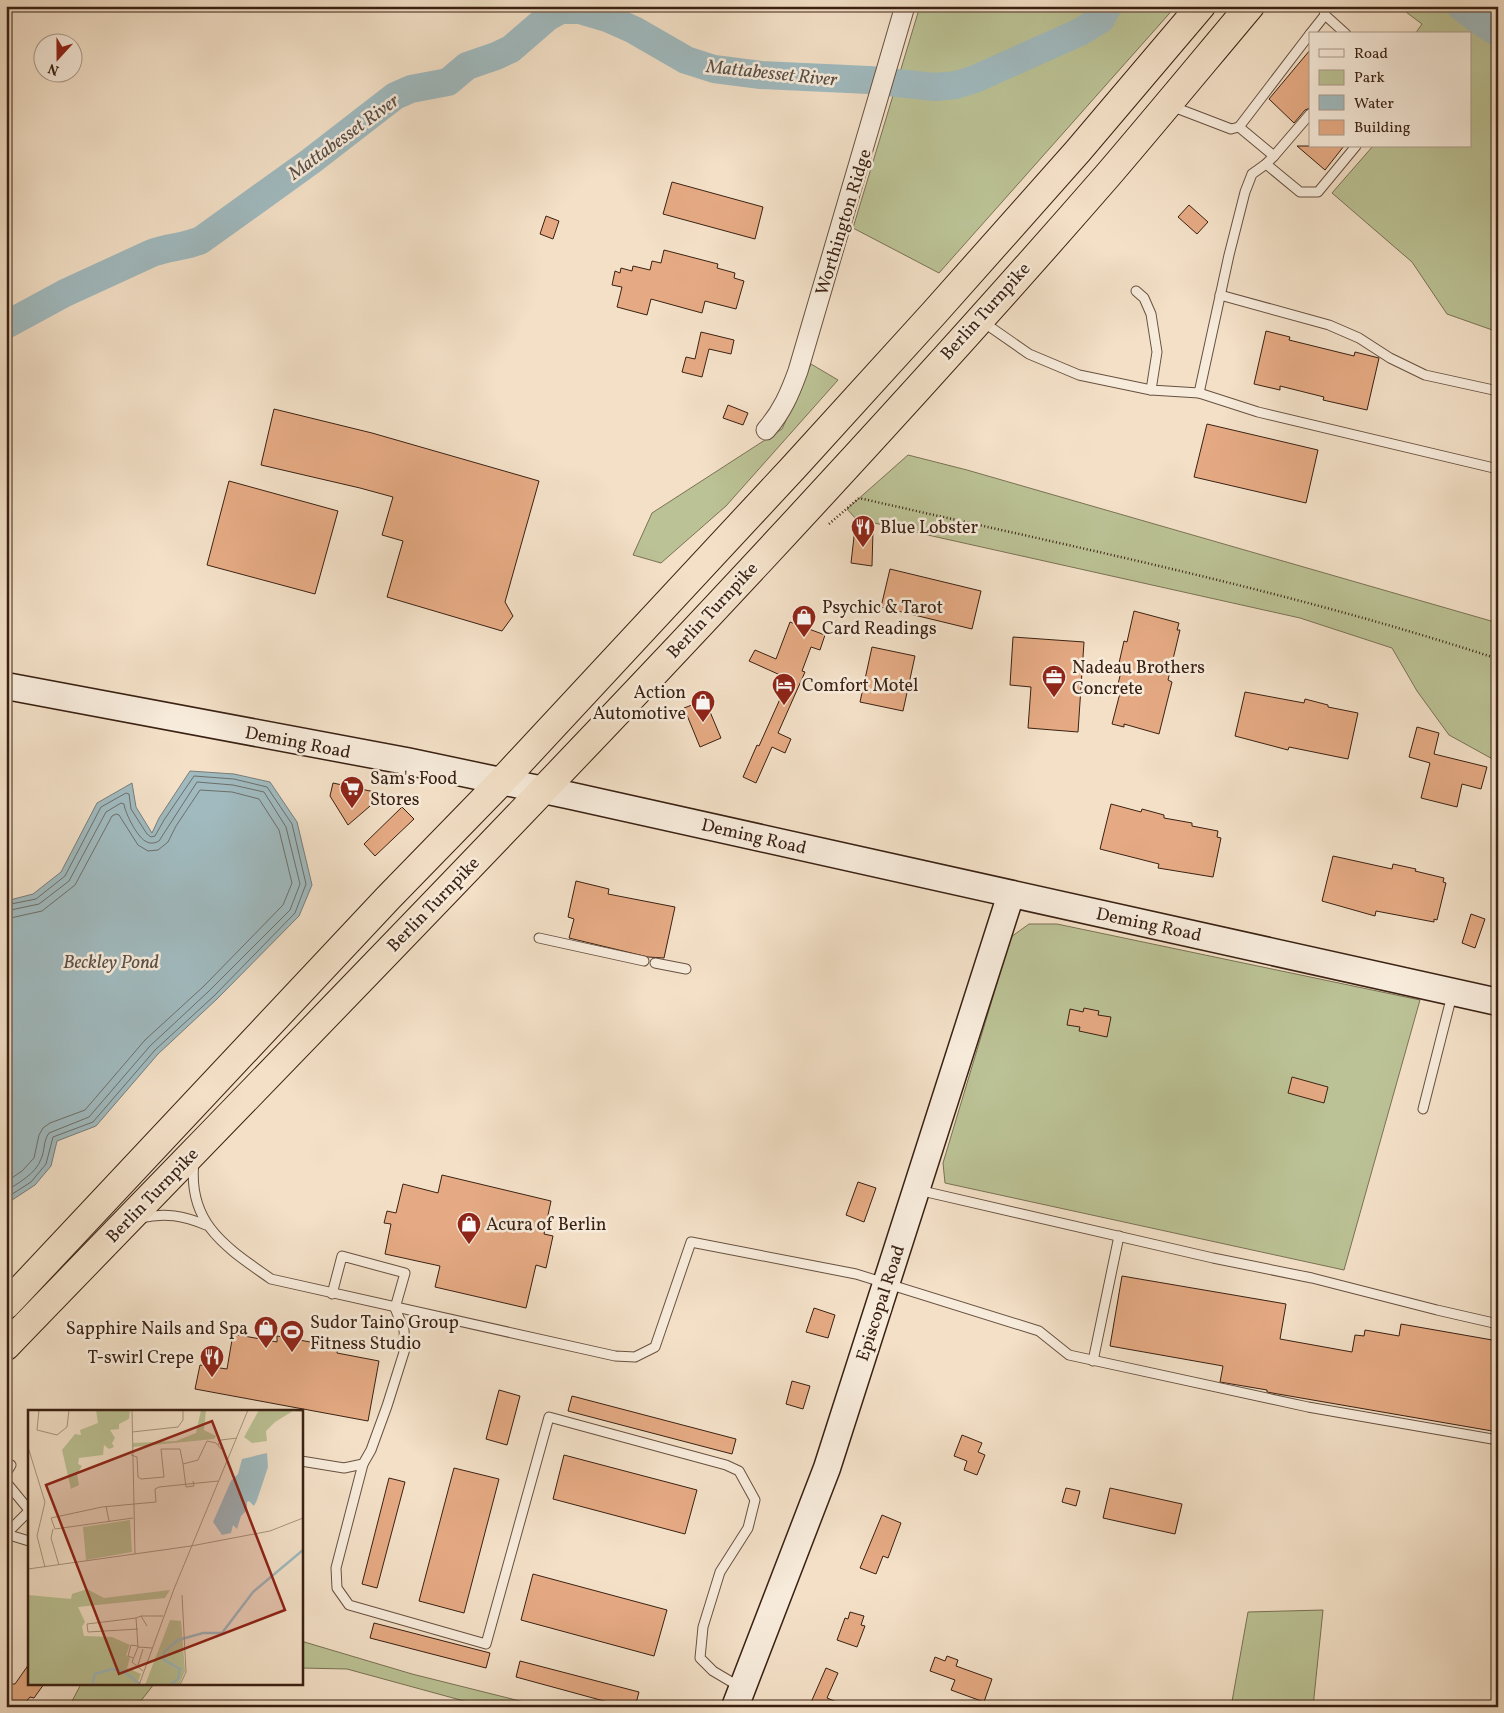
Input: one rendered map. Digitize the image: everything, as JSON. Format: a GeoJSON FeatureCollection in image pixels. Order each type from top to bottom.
{"type":"FeatureCollection","features":[{"type":"Feature","properties":{"kind":"highway","name":"Berlin Turnpike"},"geometry":{"type":"LineString","coordinates":[[6,1305],[382,905],[502,781],[935,312],[1078,151],[1201,6]]}},
{"type":"Feature","properties":{"kind":"highway","name":"Berlin Turnpike"},"geometry":{"type":"LineString","coordinates":[[6,1346],[544,790],[809,506],[1108,175],[1250,6]]}},
{"type":"Feature","properties":{"kind":"street","name":"Worthington Ridge"},"geometry":{"type":"LineString","coordinates":[[766,430],[778,416],[788,398],[798,371],[905,6]]}},
{"type":"Feature","properties":{"kind":"street","name":"Deming Road"},"geometry":{"type":"LineString","coordinates":[[6,686],[406,761],[502,781],[1498,1002]]}},
{"type":"Feature","properties":{"kind":"street","name":"Episcopal Road"},"geometry":{"type":"LineString","coordinates":[[738,1698],[828,1468],[1011,894]]}},
{"type":"Feature","properties":{"kind":"lane"},"geometry":{"type":"LineString","coordinates":[[1311,32],[1324,11],[1344,32]]}},
{"type":"Feature","properties":{"kind":"lane"},"geometry":{"type":"LineString","coordinates":[[1167,105],[1231,129],[1239,127],[1309,35]]}},
{"type":"Feature","properties":{"kind":"lane"},"geometry":{"type":"LineString","coordinates":[[1199,393],[1229,255],[1252,174],[1274,156],[1309,115]]}},
{"type":"Feature","properties":{"kind":"lane"},"geometry":{"type":"LineString","coordinates":[[1239,127],[1274,156]]}},
{"type":"Feature","properties":{"kind":"lane"},"geometry":{"type":"LineString","coordinates":[[1266,164],[1300,192],[1318,192],[1354,148]]}},
{"type":"Feature","properties":{"kind":"lane"},"geometry":{"type":"LineString","coordinates":[[1136,291],[1144,298],[1151,314],[1157,352],[1150,390]]}},
{"type":"Feature","properties":{"kind":"lane"},"geometry":{"type":"LineString","coordinates":[[1220,295],[1330,325],[1359,338],[1390,358],[1425,375],[1498,391]]}},
{"type":"Feature","properties":{"kind":"lane"},"geometry":{"type":"LineString","coordinates":[[978,320],[1030,354],[1079,375],[1150,390],[1199,393],[1258,412],[1498,469]]}},
{"type":"Feature","properties":{"kind":"lane"},"geometry":{"type":"LineString","coordinates":[[539,938],[644,960]]}},
{"type":"Feature","properties":{"kind":"lane"},"geometry":{"type":"LineString","coordinates":[[655,963],[686,969]]}},
{"type":"Feature","properties":{"kind":"lane"},"geometry":{"type":"LineString","coordinates":[[1423,1108],[1453,991]]}},
{"type":"Feature","properties":{"kind":"lane"},"geometry":{"type":"LineString","coordinates":[[196,1150],[193,1180],[198,1208],[206,1225],[230,1250],[271,1279],[332,1294],[615,1356],[635,1357],[655,1347],[691,1242],[856,1274],[1039,1331],[1069,1355],[1093,1361],[1308,1407],[1498,1440]]}},
{"type":"Feature","properties":{"kind":"lane"},"geometry":{"type":"LineString","coordinates":[[916,1190],[1213,1258],[1312,1278],[1498,1324]]}},
{"type":"Feature","properties":{"kind":"lane"},"geometry":{"type":"LineString","coordinates":[[126,1222],[153,1215],[173,1215],[189,1218],[206,1225]]}},
{"type":"Feature","properties":{"kind":"lane"},"geometry":{"type":"LineString","coordinates":[[1093,1361],[1119,1236]]}},
{"type":"Feature","properties":{"kind":"lane"},"geometry":{"type":"LineString","coordinates":[[332,1294],[342,1256],[405,1273],[396,1308],[404,1330],[405,1349],[371,1450],[363,1464],[336,1568],[337,1588],[349,1605],[486,1644],[549,1417],[726,1465],[740,1471],[755,1500],[748,1528],[720,1572],[702,1627],[700,1658],[738,1698]]}},
{"type":"Feature","properties":{"kind":"lane"},"geometry":{"type":"LineString","coordinates":[[302,1461],[344,1468],[363,1464]]}},
{"type":"Feature","properties":{"kind":"lane"},"geometry":{"type":"LineString","coordinates":[[6,1482],[28,1509]]}},
{"type":"Feature","properties":{"kind":"lane"},"geometry":{"type":"LineString","coordinates":[[6,1532],[28,1511]]}},
{"type":"Feature","properties":{"kind":"lane"},"geometry":{"type":"LineString","coordinates":[[6,1532],[28,1541]]}},
{"type":"Feature","properties":{"kind":"path"},"geometry":{"type":"LineString","coordinates":[[829,524],[859,498],[1291,599],[1393,626],[1498,659]]}},
{"type":"Feature","properties":{"kind":"green space"},"geometry":{"type":"Polygon","coordinates":[[[920,6],[1176,6],[939,273],[853,228],[920,6]]]}},
{"type":"Feature","properties":{"kind":"green space"},"geometry":{"type":"Polygon","coordinates":[[[1398,6],[1498,6],[1498,332],[1447,314],[1412,262],[1332,193],[1371,148],[1472,148],[1472,32],[1416,32],[1422,24],[1398,6]]]}},
{"type":"Feature","properties":{"kind":"green space"},"geometry":{"type":"Polygon","coordinates":[[[811,364],[838,380],[726,506],[661,563],[633,555],[652,513],[782,429],[811,364]]]}},
{"type":"Feature","properties":{"kind":"green space"},"geometry":{"type":"Polygon","coordinates":[[[908,455],[967,470],[1498,623],[1498,762],[1449,735],[1417,691],[1392,648],[1300,618],[856,519],[847,509],[908,455]]]}},
{"type":"Feature","properties":{"kind":"green space"},"geometry":{"type":"Polygon","coordinates":[[[1029,924],[1057,924],[1420,1000],[1344,1270],[945,1183],[943,1163],[1011,937],[1029,924]]]}},
{"type":"Feature","properties":{"kind":"green space"},"geometry":{"type":"Polygon","coordinates":[[[1323,1610],[1313,1707],[1231,1707],[1248,1612],[1323,1610]]]}},
{"type":"Feature","properties":{"kind":"green space"},"geometry":{"type":"Polygon","coordinates":[[[302,1641],[412,1674],[544,1707],[486,1707],[347,1669],[302,1668],[302,1641]]]}},
{"type":"Feature","properties":{"kind":"green space"},"geometry":{"type":"Polygon","coordinates":[[[80,1686],[152,1686],[136,1707],[69,1707],[80,1686]]]}},
{"type":"Feature","properties":{"kind":"water","name":"Beckley Pond"},"geometry":{"type":"Polygon","coordinates":[[[190,771],[234,774],[270,782],[297,822],[312,885],[299,916],[217,999],[158,1054],[96,1126],[57,1141],[51,1166],[35,1185],[6,1204],[6,901],[33,894],[61,872],[97,803],[132,783],[136,807],[152,833],[159,818],[190,771]]]}},
{"type":"Feature","properties":{"kind":"building"},"geometry":{"type":"Polygon","coordinates":[[[1309,51],[1309,108],[1305,110],[1294,123],[1269,99],[1309,51]]]}},
{"type":"Feature","properties":{"kind":"building"},"geometry":{"type":"Polygon","coordinates":[[[1297,146],[1342,148],[1325,170],[1297,146]]]}},
{"type":"Feature","properties":{"kind":"building"},"geometry":{"type":"Polygon","coordinates":[[[672,182],[763,207],[755,239],[663,214],[672,182]]]}},
{"type":"Feature","properties":{"kind":"building"},"geometry":{"type":"Polygon","coordinates":[[[1189,205],[1208,222],[1197,234],[1178,217],[1189,205]]]}},
{"type":"Feature","properties":{"kind":"building"},"geometry":{"type":"Polygon","coordinates":[[[546,216],[559,221],[553,239],[540,234],[546,216]]]}},
{"type":"Feature","properties":{"kind":"building"},"geometry":{"type":"Polygon","coordinates":[[[664,250],[718,264],[717,268],[735,273],[734,278],[744,281],[736,309],[705,301],[702,313],[651,299],[647,315],[617,307],[622,287],[612,285],[615,271],[620,273],[621,268],[632,271],[633,266],[650,270],[652,261],[661,263],[664,250]]]}},
{"type":"Feature","properties":{"kind":"building"},"geometry":{"type":"Polygon","coordinates":[[[1266,331],[1290,337],[1289,340],[1354,356],[1355,352],[1379,358],[1367,410],[1323,400],[1324,397],[1280,386],[1280,390],[1254,384],[1266,331]]]}},
{"type":"Feature","properties":{"kind":"building"},"geometry":{"type":"Polygon","coordinates":[[[701,332],[734,340],[731,354],[709,349],[702,377],[682,372],[686,357],[695,359],[701,332]]]}},
{"type":"Feature","properties":{"kind":"building"},"geometry":{"type":"Polygon","coordinates":[[[728,405],[748,413],[743,425],[723,418],[728,405]]]}},
{"type":"Feature","properties":{"kind":"building"},"geometry":{"type":"Polygon","coordinates":[[[274,409],[372,433],[539,481],[505,602],[513,616],[502,631],[387,597],[403,541],[382,535],[393,497],[261,465],[274,409]]]}},
{"type":"Feature","properties":{"kind":"building"},"geometry":{"type":"Polygon","coordinates":[[[1207,424],[1318,450],[1306,503],[1194,477],[1207,424]]]}},
{"type":"Feature","properties":{"kind":"building"},"geometry":{"type":"Polygon","coordinates":[[[229,481],[338,511],[315,594],[207,565],[229,481]]]}},
{"type":"Feature","properties":{"kind":"building","name":"Blue Lobster"},"geometry":{"type":"Polygon","coordinates":[[[855,528],[873,530],[872,566],[851,563],[855,528]]]}},
{"type":"Feature","properties":{"kind":"building"},"geometry":{"type":"Polygon","coordinates":[[[890,569],[981,591],[972,629],[881,607],[890,569]]]}},
{"type":"Feature","properties":{"kind":"building"},"geometry":{"type":"Polygon","coordinates":[[[1134,611],[1179,623],[1177,630],[1180,630],[1168,680],[1172,682],[1159,734],[1124,724],[1124,727],[1112,724],[1120,693],[1116,692],[1123,664],[1119,663],[1124,641],[1127,642],[1134,611]]]}},
{"type":"Feature","properties":{"kind":"building","name":"Comfort Motel"},"geometry":{"type":"Polygon","coordinates":[[[790,622],[825,635],[820,650],[811,647],[802,671],[805,672],[778,733],[791,739],[785,753],[772,747],[756,783],[743,777],[789,679],[749,661],[755,650],[776,659],[790,622]]]}},
{"type":"Feature","properties":{"kind":"building"},"geometry":{"type":"Polygon","coordinates":[[[1013,637],[1084,642],[1078,732],[1028,728],[1031,687],[1010,685],[1013,637]]]}},
{"type":"Feature","properties":{"kind":"building"},"geometry":{"type":"Polygon","coordinates":[[[872,647],[915,656],[903,711],[860,702],[872,647]]]}},
{"type":"Feature","properties":{"kind":"building"},"geometry":{"type":"Polygon","coordinates":[[[1245,692],[1304,703],[1305,699],[1328,705],[1328,707],[1358,713],[1348,759],[1289,747],[1288,750],[1235,736],[1245,692]]]}},
{"type":"Feature","properties":{"kind":"building","name":"Action Automotive"},"geometry":{"type":"Polygon","coordinates":[[[705,700],[721,738],[700,747],[684,708],[705,700]]]}},
{"type":"Feature","properties":{"kind":"building"},"geometry":{"type":"Polygon","coordinates":[[[1417,727],[1439,733],[1434,754],[1487,767],[1481,789],[1462,784],[1457,807],[1421,798],[1430,763],[1409,757],[1417,727]]]}},
{"type":"Feature","properties":{"kind":"building","name":"Sam's Food Stores"},"geometry":{"type":"Polygon","coordinates":[[[333,783],[384,794],[348,825],[330,796],[333,783]]]}},
{"type":"Feature","properties":{"kind":"building"},"geometry":{"type":"Polygon","coordinates":[[[1111,804],[1141,812],[1142,809],[1164,815],[1164,818],[1192,823],[1192,826],[1218,831],[1217,837],[1221,838],[1213,877],[1158,868],[1159,864],[1100,849],[1111,804]]]}},
{"type":"Feature","properties":{"kind":"building"},"geometry":{"type":"Polygon","coordinates":[[[402,807],[414,819],[375,856],[364,844],[402,807]]]}},
{"type":"Feature","properties":{"kind":"building"},"geometry":{"type":"Polygon","coordinates":[[[1333,856],[1392,869],[1393,864],[1444,878],[1443,882],[1446,883],[1437,920],[1434,919],[1434,922],[1376,911],[1375,916],[1322,901],[1333,856]]]}},
{"type":"Feature","properties":{"kind":"building"},"geometry":{"type":"Polygon","coordinates":[[[576,881],[609,889],[608,894],[675,907],[664,958],[648,957],[569,938],[574,919],[568,917],[576,881]]]}},
{"type":"Feature","properties":{"kind":"building"},"geometry":{"type":"Polygon","coordinates":[[[1471,914],[1485,919],[1475,948],[1462,943],[1471,914]]]}},
{"type":"Feature","properties":{"kind":"building"},"geometry":{"type":"Polygon","coordinates":[[[1084,1008],[1099,1011],[1098,1015],[1111,1017],[1107,1037],[1079,1031],[1080,1027],[1067,1025],[1070,1009],[1083,1012],[1084,1008]]]}},
{"type":"Feature","properties":{"kind":"building"},"geometry":{"type":"Polygon","coordinates":[[[1292,1077],[1328,1087],[1324,1103],[1288,1093],[1292,1077]]]}},
{"type":"Feature","properties":{"kind":"building","name":"Acura of Berlin"},"geometry":{"type":"Polygon","coordinates":[[[442,1175],[551,1201],[544,1234],[553,1236],[546,1268],[536,1265],[526,1308],[435,1287],[440,1266],[385,1254],[391,1224],[384,1223],[387,1211],[396,1213],[403,1184],[438,1193],[442,1175]]]}},
{"type":"Feature","properties":{"kind":"building"},"geometry":{"type":"Polygon","coordinates":[[[858,1182],[876,1188],[864,1222],[846,1215],[858,1182]]]}},
{"type":"Feature","properties":{"kind":"building"},"geometry":{"type":"Polygon","coordinates":[[[1122,1276],[1286,1304],[1280,1339],[1352,1352],[1355,1335],[1364,1336],[1365,1330],[1399,1336],[1401,1324],[1498,1341],[1498,1432],[1278,1394],[1267,1392],[1267,1390],[1220,1382],[1223,1366],[1110,1346],[1122,1276]]]}},
{"type":"Feature","properties":{"kind":"building"},"geometry":{"type":"Polygon","coordinates":[[[814,1308],[835,1315],[828,1338],[806,1332],[814,1308]]]}},
{"type":"Feature","properties":{"kind":"building"},"geometry":{"type":"Polygon","coordinates":[[[233,1334],[277,1342],[277,1336],[338,1347],[337,1353],[379,1361],[368,1421],[195,1389],[200,1365],[227,1369],[233,1334]]]}},
{"type":"Feature","properties":{"kind":"building"},"geometry":{"type":"Polygon","coordinates":[[[792,1381],[810,1386],[803,1409],[786,1404],[792,1381]]]}},
{"type":"Feature","properties":{"kind":"building"},"geometry":{"type":"Polygon","coordinates":[[[499,1390],[520,1396],[507,1445],[486,1439],[499,1390]]]}},
{"type":"Feature","properties":{"kind":"building"},"geometry":{"type":"Polygon","coordinates":[[[572,1396],[736,1439],[732,1454],[568,1411],[572,1396]]]}},
{"type":"Feature","properties":{"kind":"building"},"geometry":{"type":"Polygon","coordinates":[[[962,1435],[982,1443],[978,1452],[985,1455],[977,1475],[964,1470],[967,1461],[954,1456],[962,1435]]]}},
{"type":"Feature","properties":{"kind":"building"},"geometry":{"type":"Polygon","coordinates":[[[564,1455],[697,1490],[685,1534],[553,1499],[564,1455]]]}},
{"type":"Feature","properties":{"kind":"building"},"geometry":{"type":"Polygon","coordinates":[[[454,1468],[499,1479],[464,1613],[419,1601],[454,1468]]]}},
{"type":"Feature","properties":{"kind":"building"},"geometry":{"type":"Polygon","coordinates":[[[389,1478],[405,1482],[377,1588],[362,1584],[389,1478]]]}},
{"type":"Feature","properties":{"kind":"building"},"geometry":{"type":"Polygon","coordinates":[[[1066,1488],[1080,1491],[1076,1506],[1062,1502],[1066,1488]]]}},
{"type":"Feature","properties":{"kind":"building"},"geometry":{"type":"Polygon","coordinates":[[[1110,1488],[1182,1504],[1175,1534],[1103,1518],[1110,1488]]]}},
{"type":"Feature","properties":{"kind":"building"},"geometry":{"type":"Polygon","coordinates":[[[882,1515],[901,1523],[888,1558],[883,1556],[876,1574],[860,1568],[882,1515]]]}},
{"type":"Feature","properties":{"kind":"building"},"geometry":{"type":"Polygon","coordinates":[[[533,1574],[667,1610],[654,1656],[521,1620],[533,1574]]]}},
{"type":"Feature","properties":{"kind":"building"},"geometry":{"type":"Polygon","coordinates":[[[850,1612],[864,1616],[861,1625],[865,1626],[857,1647],[837,1640],[845,1618],[848,1619],[850,1612]]]}},
{"type":"Feature","properties":{"kind":"building"},"geometry":{"type":"Polygon","coordinates":[[[374,1623],[490,1653],[486,1668],[370,1638],[374,1623]]]}},
{"type":"Feature","properties":{"kind":"building"},"geometry":{"type":"Polygon","coordinates":[[[947,1656],[958,1660],[956,1666],[992,1679],[984,1702],[951,1690],[955,1680],[930,1671],[935,1657],[945,1661],[947,1656]]]}},
{"type":"Feature","properties":{"kind":"building"},"geometry":{"type":"Polygon","coordinates":[[[520,1661],[639,1692],[635,1707],[626,1707],[516,1677],[520,1661]]]}},
{"type":"Feature","properties":{"kind":"building"},"geometry":{"type":"Polygon","coordinates":[[[28,1665],[28,1686],[43,1686],[34,1698],[30,1697],[22,1707],[6,1707],[6,1697],[11,1690],[6,1688],[6,1684],[15,1684],[28,1665]]]}},
{"type":"Feature","properties":{"kind":"building"},"geometry":{"type":"Polygon","coordinates":[[[826,1668],[838,1673],[827,1698],[849,1707],[809,1707],[826,1668]]]}},
{"type":"Feature","properties":{"kind":"waterway","name":"Mattabesset River"},"geometry":{"type":"LineString","coordinates":[[6,325],[65,293],[152,253],[201,240],[311,161],[395,96],[411,89],[448,82],[467,66],[511,49],[548,17],[561,10],[580,10],[607,18],[634,30],[686,60],[714,69],[761,75],[869,80],[935,87],[956,85],[975,79],[1080,32],[1101,19],[1108,6]]}},
{"type":"Feature","properties":{"kind":"waterway","name":"Mattabesset River"},"geometry":{"type":"LineString","coordinates":[[1460,6],[1498,33]]}},
{"type":"Feature","properties":{"kind":"place","name":"Blue Lobster"},"geometry":{"type":"Point","coordinates":[863,548]}},
{"type":"Feature","properties":{"kind":"place","name":"Psychic & Tarot Card Readings"},"geometry":{"type":"Point","coordinates":[804,638]}},
{"type":"Feature","properties":{"kind":"place","name":"Nadeau Brothers Concrete"},"geometry":{"type":"Point","coordinates":[1054,698]}},
{"type":"Feature","properties":{"kind":"place","name":"Comfort Motel"},"geometry":{"type":"Point","coordinates":[784,706]}},
{"type":"Feature","properties":{"kind":"place","name":"Action Automotive"},"geometry":{"type":"Point","coordinates":[703,723]}},
{"type":"Feature","properties":{"kind":"place","name":"Sam's Food Stores"},"geometry":{"type":"Point","coordinates":[352,809]}},
{"type":"Feature","properties":{"kind":"place","name":"Acura of Berlin"},"geometry":{"type":"Point","coordinates":[469,1245]}},
{"type":"Feature","properties":{"kind":"place","name":"Sapphire Nails and Spa"},"geometry":{"type":"Point","coordinates":[266,1349]}},
{"type":"Feature","properties":{"kind":"place","name":"Sudor Taino Group Fitness Studio"},"geometry":{"type":"Point","coordinates":[292,1353]}},
{"type":"Feature","properties":{"kind":"place","name":"T-swirl Crepe"},"geometry":{"type":"Point","coordinates":[212,1378]}}]}
